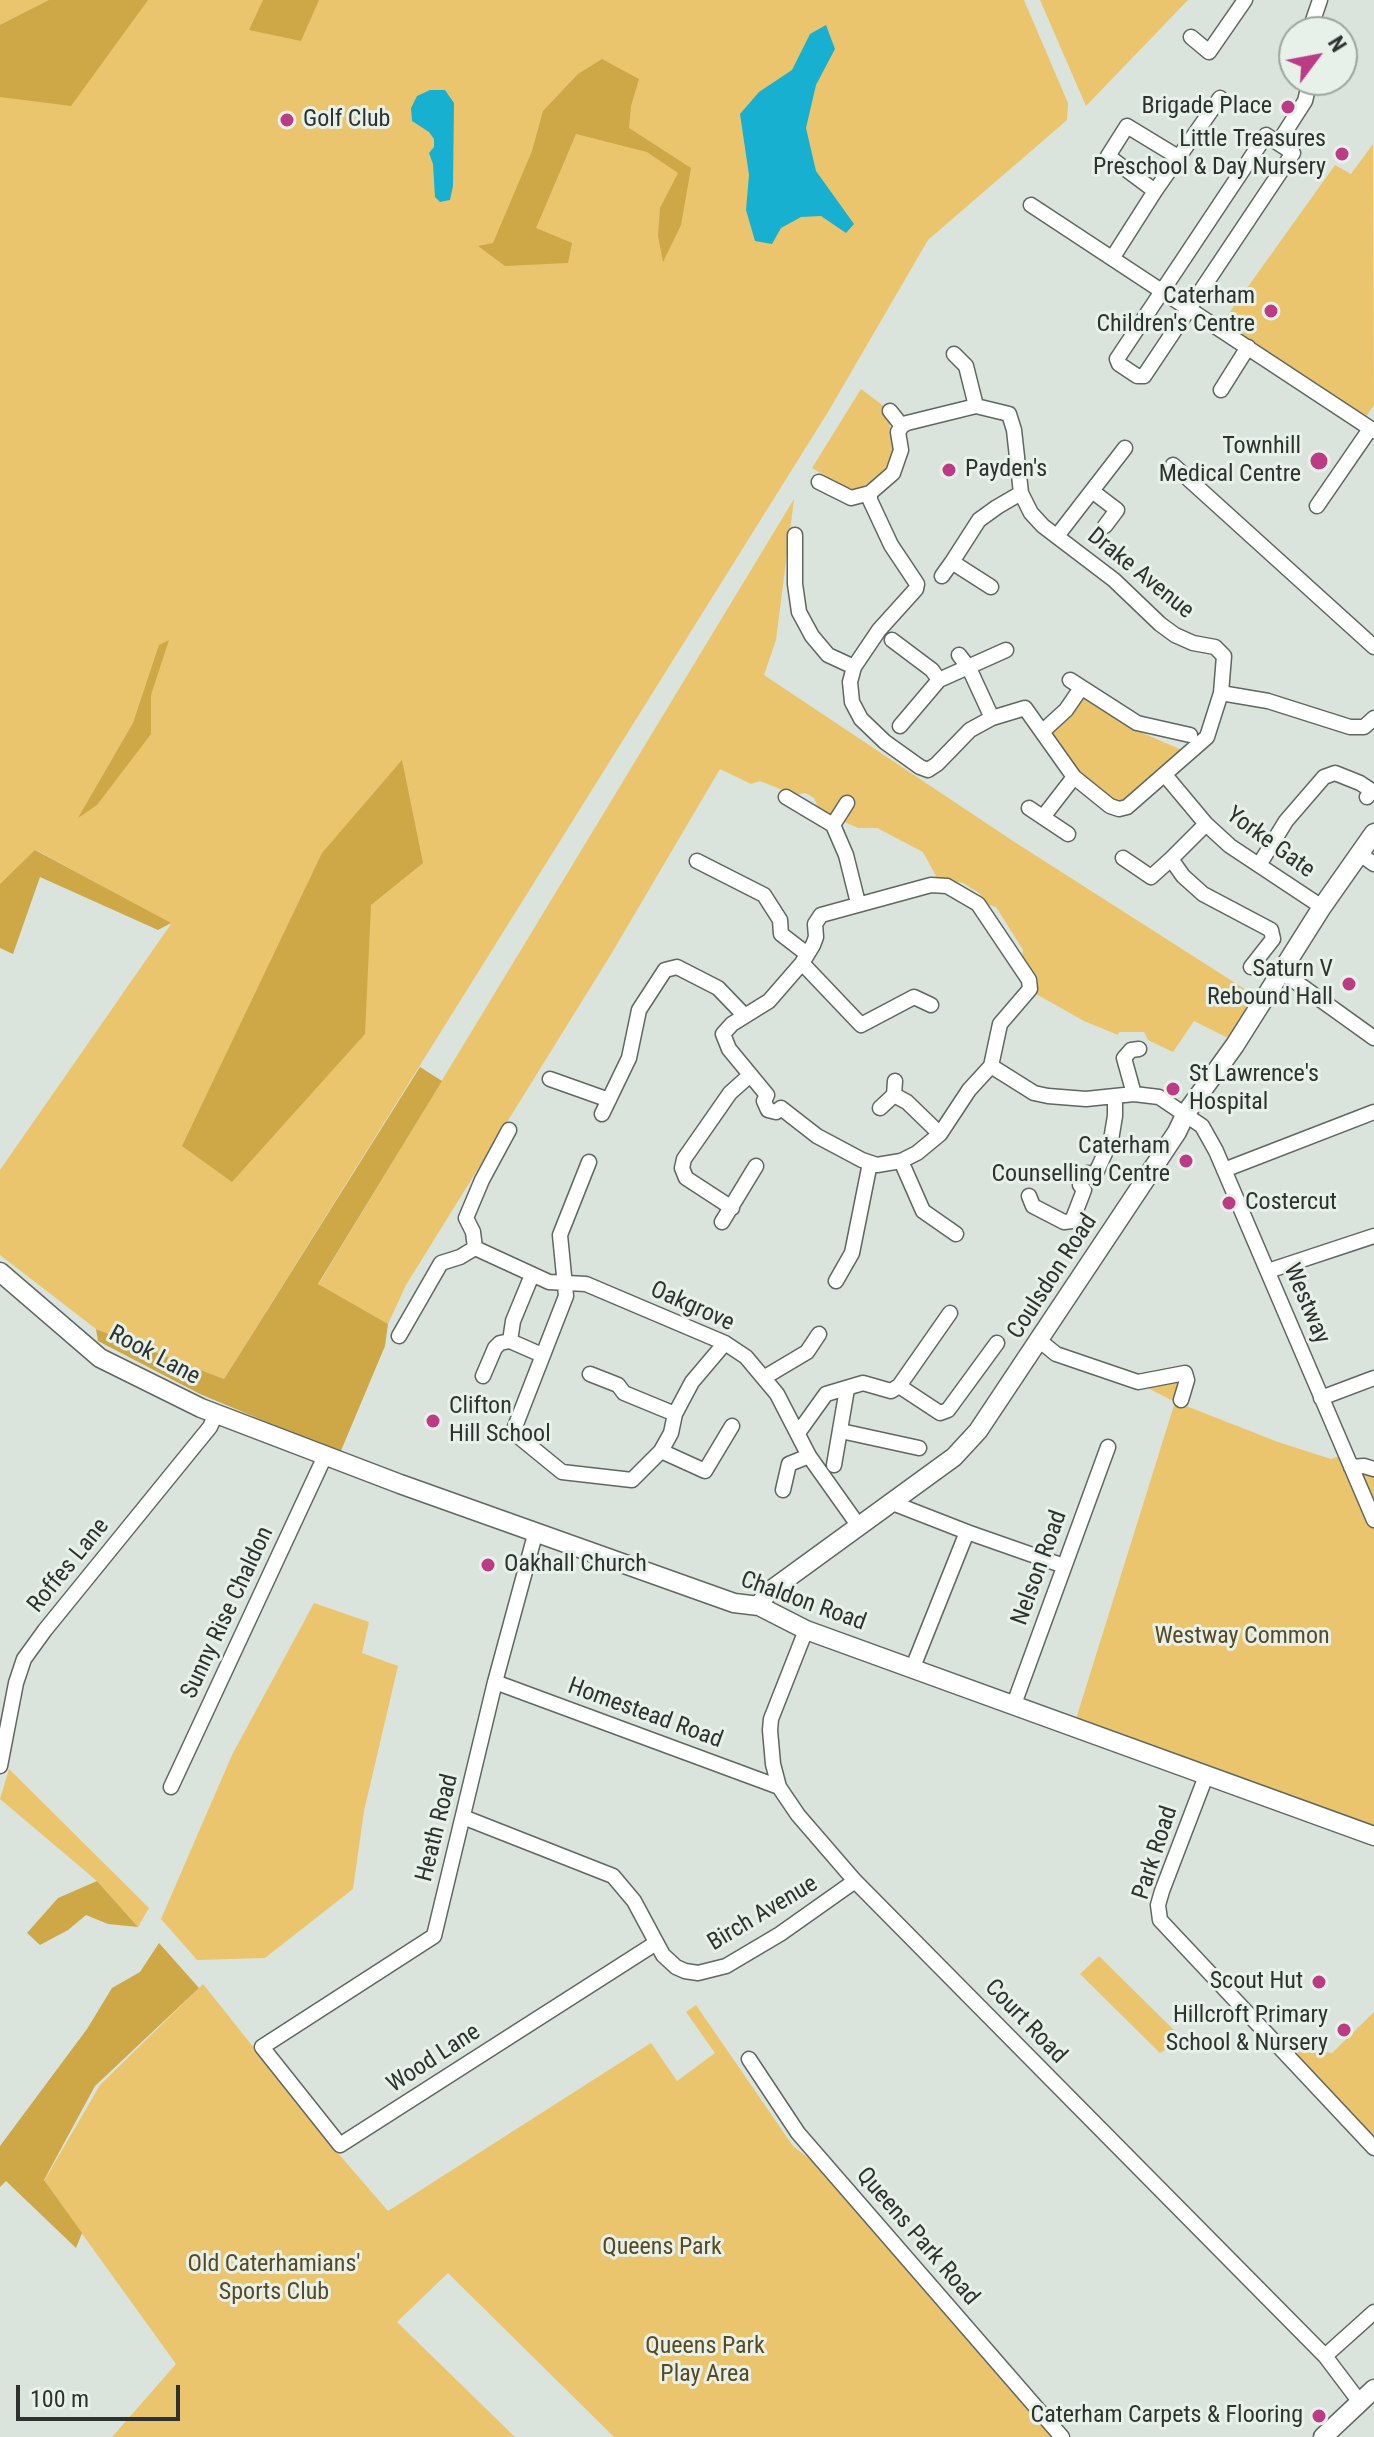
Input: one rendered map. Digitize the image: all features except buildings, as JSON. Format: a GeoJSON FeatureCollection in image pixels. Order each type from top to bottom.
{"type":"FeatureCollection","features":[{"type":"Feature","properties":{"kind":"main road","name":"Coulsdon Road"},"geometry":{"type":"LineString","coordinates":[[759,1606],[767,1593],[954,1457],[966,1445],[1040,1341],[1322,907],[1367,859],[1374,833]]}},
{"type":"Feature","properties":{"kind":"main road","name":"Rook Lane"},"geometry":{"type":"LineString","coordinates":[[0,1272],[100,1358],[216,1414]]}},
{"type":"Feature","properties":{"kind":"main road","name":"Chaldon Road"},"geometry":{"type":"LineString","coordinates":[[216,1414],[734,1603],[759,1606],[806,1630],[1374,1836]]}},
{"type":"Feature","properties":{"kind":"main road"},"geometry":{"type":"LineString","coordinates":[[1323,2437],[1374,2389]]}},
{"type":"Feature","properties":{"kind":"street"},"geometry":{"type":"LineString","coordinates":[[1191,37],[1209,52],[1245,0]]}},
{"type":"Feature","properties":{"kind":"street"},"geometry":{"type":"LineString","coordinates":[[1278,143],[1306,96]]}},
{"type":"Feature","properties":{"kind":"street"},"geometry":{"type":"LineString","coordinates":[[1113,257],[1220,98]]}},
{"type":"Feature","properties":{"kind":"street"},"geometry":{"type":"LineString","coordinates":[[1155,191],[1108,156],[1127,126],[1178,157]]}},
{"type":"Feature","properties":{"kind":"street"},"geometry":{"type":"LineString","coordinates":[[1266,135],[1293,153],[1144,376],[1137,376],[1119,364],[1117,359],[1162,290],[1266,135]]}},
{"type":"Feature","properties":{"kind":"street"},"geometry":{"type":"LineString","coordinates":[[1031,205],[1372,430],[1317,506]]}},
{"type":"Feature","properties":{"kind":"street"},"geometry":{"type":"LineString","coordinates":[[1221,390],[1248,347]]}},
{"type":"Feature","properties":{"kind":"street"},"geometry":{"type":"LineString","coordinates":[[819,482],[851,498],[870,493],[893,473],[901,450],[898,432],[902,426],[976,406],[966,366],[954,354]]}},
{"type":"Feature","properties":{"kind":"street","name":"Drake Avenue"},"geometry":{"type":"LineString","coordinates":[[976,406],[1009,414],[1014,430],[1021,493],[1031,513],[1043,526],[1114,580],[1175,635],[1220,650],[1224,656],[1221,693],[1207,737],[1127,807],[1119,809],[1110,806],[1074,777]]}},
{"type":"Feature","properties":{"kind":"street"},"geometry":{"type":"LineString","coordinates":[[890,411],[902,426]]}},
{"type":"Feature","properties":{"kind":"street"},"geometry":{"type":"LineString","coordinates":[[1057,536],[1125,448]]}},
{"type":"Feature","properties":{"kind":"street"},"geometry":{"type":"LineString","coordinates":[[1173,465],[1374,647]]}},
{"type":"Feature","properties":{"kind":"street"},"geometry":{"type":"LineString","coordinates":[[1092,491],[1117,510],[1105,526]]}},
{"type":"Feature","properties":{"kind":"street"},"geometry":{"type":"LineString","coordinates":[[870,493],[870,500],[891,545],[917,584],[916,589],[879,630],[854,667],[850,682],[852,702],[861,719],[885,742],[928,770],[970,730],[1019,707],[1025,708],[1074,777],[1043,817]]}},
{"type":"Feature","properties":{"kind":"street"},"geometry":{"type":"LineString","coordinates":[[942,576],[979,520],[1021,493]]}},
{"type":"Feature","properties":{"kind":"street"},"geometry":{"type":"LineString","coordinates":[[795,535],[795,584],[799,612],[812,636],[828,655],[854,667]]}},
{"type":"Feature","properties":{"kind":"street"},"geometry":{"type":"LineString","coordinates":[[952,562],[991,587]]}},
{"type":"Feature","properties":{"kind":"street"},"geometry":{"type":"LineString","coordinates":[[892,640],[932,670],[939,680]]}},
{"type":"Feature","properties":{"kind":"street"},"geometry":{"type":"LineString","coordinates":[[900,726],[939,680],[1006,650]]}},
{"type":"Feature","properties":{"kind":"street"},"geometry":{"type":"LineString","coordinates":[[959,655],[969,668],[992,718]]}},
{"type":"Feature","properties":{"kind":"street"},"geometry":{"type":"LineString","coordinates":[[1043,731],[1066,710],[1076,684],[1137,723],[1190,735]]}},
{"type":"Feature","properties":{"kind":"street"},"geometry":{"type":"LineString","coordinates":[[1221,693],[1268,701],[1350,727],[1364,727],[1374,718]]}},
{"type":"Feature","properties":{"kind":"street"},"geometry":{"type":"LineString","coordinates":[[1259,865],[1286,821],[1324,777],[1335,773],[1360,783],[1372,791],[1367,797]]}},
{"type":"Feature","properties":{"kind":"street","name":"Yorke Gate"},"geometry":{"type":"LineString","coordinates":[[1165,775],[1206,824],[1230,846],[1322,907]]}},
{"type":"Feature","properties":{"kind":"street"},"geometry":{"type":"LineString","coordinates":[[786,797],[833,825],[846,855],[858,903]]}},
{"type":"Feature","properties":{"kind":"street"},"geometry":{"type":"LineString","coordinates":[[833,825],[847,803]]}},
{"type":"Feature","properties":{"kind":"street"},"geometry":{"type":"LineString","coordinates":[[1029,808],[1068,834]]}},
{"type":"Feature","properties":{"kind":"street"},"geometry":{"type":"LineString","coordinates":[[1123,858],[1151,877],[1206,824]]}},
{"type":"Feature","properties":{"kind":"street"},"geometry":{"type":"LineString","coordinates":[[1171,859],[1183,876],[1203,894],[1271,930],[1273,939],[1251,967]]}},
{"type":"Feature","properties":{"kind":"street"},"geometry":{"type":"LineString","coordinates":[[697,861],[770,889],[781,934],[861,1025],[914,997],[931,1005]]}},
{"type":"Feature","properties":{"kind":"street"},"geometry":{"type":"LineString","coordinates":[[931,885],[947,886],[978,904],[1029,980],[1030,989],[1000,1024],[991,1066],[969,1090],[940,1134],[917,1153],[890,1165],[870,1163],[817,1136],[781,1108],[783,1100],[779,1094],[767,1095],[749,1076],[729,1049],[723,1034],[769,1001],[804,959],[816,937],[815,924],[821,915],[858,903],[931,885]]}},
{"type":"Feature","properties":{"kind":"street"},"geometry":{"type":"LineString","coordinates":[[602,1114],[629,1058],[639,1010],[665,970],[677,967],[718,988],[745,1016]]}},
{"type":"Feature","properties":{"kind":"street"},"geometry":{"type":"LineString","coordinates":[[1282,972],[1374,1038]]}},
{"type":"Feature","properties":{"kind":"street"},"geometry":{"type":"LineString","coordinates":[[1134,1094],[1124,1058],[1126,1053],[1139,1049]]}},
{"type":"Feature","properties":{"kind":"street"},"geometry":{"type":"LineString","coordinates":[[991,1066],[1034,1093],[1061,1099],[1134,1094],[1159,1097],[1186,1113]]}},
{"type":"Feature","properties":{"kind":"street"},"geometry":{"type":"LineString","coordinates":[[732,1208],[686,1178],[682,1168],[684,1159],[730,1093],[749,1076]]}},
{"type":"Feature","properties":{"kind":"street"},"geometry":{"type":"LineString","coordinates":[[550,1079],[609,1100]]}},
{"type":"Feature","properties":{"kind":"street"},"geometry":{"type":"LineString","coordinates":[[880,1108],[894,1088],[940,1134]]}},
{"type":"Feature","properties":{"kind":"street"},"geometry":{"type":"LineString","coordinates":[[1029,1196],[1033,1206],[1064,1222],[1072,1221],[1084,1190],[1080,1178],[1088,1173],[1095,1175],[1111,1140],[1115,1096]]}},
{"type":"Feature","properties":{"kind":"street"},"geometry":{"type":"LineString","coordinates":[[1224,1170],[1374,1112]]}},
{"type":"Feature","properties":{"kind":"street","name":"Westway"},"geometry":{"type":"LineString","coordinates":[[1186,1113],[1210,1137],[1374,1520]]}},
{"type":"Feature","properties":{"kind":"street"},"geometry":{"type":"LineString","coordinates":[[399,1336],[441,1263],[475,1248],[473,1232],[466,1218],[509,1130]]}},
{"type":"Feature","properties":{"kind":"street"},"geometry":{"type":"LineString","coordinates":[[901,1161],[923,1211],[937,1229],[956,1234]]}},
{"type":"Feature","properties":{"kind":"street"},"geometry":{"type":"LineString","coordinates":[[589,1162],[560,1235],[566,1296],[513,1432],[562,1472],[632,1480],[661,1451],[692,1382],[725,1343]]}},
{"type":"Feature","properties":{"kind":"street"},"geometry":{"type":"LineString","coordinates":[[836,1281],[852,1253],[870,1163]]}},
{"type":"Feature","properties":{"kind":"street"},"geometry":{"type":"LineString","coordinates":[[722,1222],[756,1166]]}},
{"type":"Feature","properties":{"kind":"street"},"geometry":{"type":"LineString","coordinates":[[1268,1271],[1374,1236]]}},
{"type":"Feature","properties":{"kind":"street","name":"Oakgrove"},"geometry":{"type":"LineString","coordinates":[[475,1248],[549,1282],[586,1284],[725,1343],[746,1357],[777,1394],[809,1456],[858,1525]]}},
{"type":"Feature","properties":{"kind":"street"},"geometry":{"type":"LineString","coordinates":[[510,1341],[513,1321],[532,1275]]}},
{"type":"Feature","properties":{"kind":"street"},"geometry":{"type":"LineString","coordinates":[[798,1433],[826,1394],[863,1383],[891,1391],[899,1386],[950,1313]]}},
{"type":"Feature","properties":{"kind":"street"},"geometry":{"type":"LineString","coordinates":[[765,1377],[807,1352],[819,1334]]}},
{"type":"Feature","properties":{"kind":"street"},"geometry":{"type":"LineString","coordinates":[[483,1376],[500,1343],[510,1341],[542,1355]]}},
{"type":"Feature","properties":{"kind":"street"},"geometry":{"type":"LineString","coordinates":[[1040,1341],[1056,1354],[1138,1382],[1188,1370],[1181,1400]]}},
{"type":"Feature","properties":{"kind":"street"},"geometry":{"type":"LineString","coordinates":[[899,1386],[940,1413],[948,1410],[997,1343]]}},
{"type":"Feature","properties":{"kind":"street"},"geometry":{"type":"LineString","coordinates":[[590,1374],[618,1385],[624,1393],[675,1414]]}},
{"type":"Feature","properties":{"kind":"street"},"geometry":{"type":"LineString","coordinates":[[1321,1398],[1374,1378]]}},
{"type":"Feature","properties":{"kind":"street"},"geometry":{"type":"LineString","coordinates":[[834,1465],[847,1389]]}},
{"type":"Feature","properties":{"kind":"street","name":"Roffes Lane"},"geometry":{"type":"LineString","coordinates":[[0,1766],[16,1683],[24,1659],[210,1427],[216,1414]]}},
{"type":"Feature","properties":{"kind":"street"},"geometry":{"type":"LineString","coordinates":[[661,1451],[705,1471],[732,1426]]}},
{"type":"Feature","properties":{"kind":"street"},"geometry":{"type":"LineString","coordinates":[[841,1431],[919,1448]]}},
{"type":"Feature","properties":{"kind":"street","name":"Nelson Road"},"geometry":{"type":"LineString","coordinates":[[1014,1704],[1108,1447]]}},
{"type":"Feature","properties":{"kind":"street","name":"Sunny Rise Chaldon"},"geometry":{"type":"LineString","coordinates":[[171,1787],[325,1456]]}},
{"type":"Feature","properties":{"kind":"street"},"geometry":{"type":"LineString","coordinates":[[783,1490],[789,1464],[809,1456]]}},
{"type":"Feature","properties":{"kind":"street"},"geometry":{"type":"LineString","coordinates":[[1351,1467],[1374,1469]]}},
{"type":"Feature","properties":{"kind":"street"},"geometry":{"type":"LineString","coordinates":[[890,1502],[1064,1566]]}},
{"type":"Feature","properties":{"kind":"street","name":"Heath Road"},"geometry":{"type":"LineString","coordinates":[[262,2047],[434,1936],[495,1682],[536,1531]]}},
{"type":"Feature","properties":{"kind":"street"},"geometry":{"type":"LineString","coordinates":[[913,1667],[967,1532]]}},
{"type":"Feature","properties":{"kind":"street","name":"Court Road"},"geometry":{"type":"LineString","coordinates":[[806,1630],[771,1719],[773,1764],[779,1787],[825,1849],[855,1881],[1325,2356],[1359,2401]]}},
{"type":"Feature","properties":{"kind":"street","name":"Homestead Road"},"geometry":{"type":"LineString","coordinates":[[495,1682],[779,1787]]}},
{"type":"Feature","properties":{"kind":"street","name":"Park Road"},"geometry":{"type":"LineString","coordinates":[[1206,1776],[1162,1891],[1158,1905],[1160,1920],[1374,2148]]}},
{"type":"Feature","properties":{"kind":"street","name":"Birch Avenue"},"geometry":{"type":"LineString","coordinates":[[463,1817],[613,1876],[634,1901],[663,1955],[676,1967],[698,1973],[726,1966],[780,1934],[855,1881]]}},
{"type":"Feature","properties":{"kind":"street","name":"Wood Lane"},"geometry":{"type":"LineString","coordinates":[[262,2047],[340,2145],[656,1943]]}},
{"type":"Feature","properties":{"kind":"street","name":"Queens Park Road"},"geometry":{"type":"LineString","coordinates":[[749,2059],[798,2133],[1062,2437]]}},
{"type":"Feature","properties":{"kind":"street"},"geometry":{"type":"LineString","coordinates":[[1325,2356],[1374,2312]]}},
{"type":"Feature","properties":{"kind":"green space"},"geometry":{"type":"Polygon","coordinates":[[[0,0],[1024,0],[1068,103],[1067,120],[928,240],[828,412],[224,1379],[96,1329],[0,1255],[0,1170],[171,924],[36,850],[0,884],[0,0]]]}},
{"type":"Feature","properties":{"kind":"green space"},"geometry":{"type":"Polygon","coordinates":[[[1040,0],[1188,0],[1086,106],[1040,0]]]}},
{"type":"Feature","properties":{"kind":"green space"},"geometry":{"type":"Polygon","coordinates":[[[1373,144],[1374,405],[1365,418],[1222,323],[1335,165],[1351,174],[1373,144]]]}},
{"type":"Feature","properties":{"kind":"green space"},"geometry":{"type":"Polygon","coordinates":[[[861,389],[885,407],[896,450],[888,471],[854,492],[812,468],[861,389]]]}},
{"type":"Feature","properties":{"kind":"green space"},"geometry":{"type":"Polygon","coordinates":[[[794,499],[776,640],[764,675],[1013,841],[1254,995],[1228,1038],[1194,1021],[1173,1052],[1148,1040],[1144,1032],[1119,1032],[1118,1035],[1084,1021],[1036,994],[1038,979],[1022,957],[1023,950],[996,907],[989,905],[979,893],[963,883],[937,878],[923,852],[877,828],[858,828],[831,816],[805,793],[795,795],[760,781],[751,784],[720,769],[610,956],[406,1285],[388,1324],[318,1285],[794,499]]]}},
{"type":"Feature","properties":{"kind":"green space"},"geometry":{"type":"Polygon","coordinates":[[[1082,698],[1087,698],[1140,732],[1182,750],[1125,801],[1113,800],[1076,769],[1055,739],[1053,732],[1056,726],[1082,698]]]}},
{"type":"Feature","properties":{"kind":"green space","name":"Westway Common"},"geometry":{"type":"Polygon","coordinates":[[[1177,1376],[1181,1381],[1176,1402],[1278,1442],[1331,1459],[1339,1456],[1347,1474],[1364,1470],[1374,1474],[1374,1826],[1076,1719],[1175,1402],[1146,1387],[1177,1376]]]}},
{"type":"Feature","properties":{"kind":"green space"},"geometry":{"type":"Polygon","coordinates":[[[314,1603],[369,1622],[362,1653],[398,1666],[364,1811],[353,1889],[265,1958],[197,1960],[161,1919],[232,1755],[314,1603]]]}},
{"type":"Feature","properties":{"kind":"green space"},"geometry":{"type":"Polygon","coordinates":[[[9,1769],[149,1908],[138,1927],[97,1881],[0,1799],[9,1769]]]}},
{"type":"Feature","properties":{"kind":"green space"},"geometry":{"type":"Polygon","coordinates":[[[1099,1956],[1183,2039],[1160,2053],[1080,1974],[1099,1956]]]}},
{"type":"Feature","properties":{"kind":"green space"},"geometry":{"type":"Polygon","coordinates":[[[203,1984],[388,2211],[651,2043],[677,2081],[715,2053],[686,2012],[696,2005],[793,2146],[811,2160],[1053,2437],[614,2437],[448,2273],[397,2322],[515,2437],[112,2437],[176,2364],[44,2181],[100,2085],[203,1984]]]}},
{"type":"Feature","properties":{"kind":"green space"},"geometry":{"type":"Polygon","coordinates":[[[1374,2012],[1374,2136],[1296,2055],[1302,2049],[1332,2053],[1374,2012]]]}},
{"type":"Feature","properties":{"kind":"shaded area"},"geometry":{"type":"Polygon","coordinates":[[[49,0],[148,0],[71,106],[0,97],[0,25],[49,0]]]}},
{"type":"Feature","properties":{"kind":"shaded area"},"geometry":{"type":"Polygon","coordinates":[[[263,0],[319,0],[301,41],[249,30],[263,0]]]}},
{"type":"Feature","properties":{"kind":"shaded area"},"geometry":{"type":"Polygon","coordinates":[[[602,59],[639,79],[631,106],[629,128],[691,168],[681,225],[663,262],[658,236],[660,208],[678,173],[647,152],[576,134],[536,228],[572,243],[568,263],[505,266],[478,246],[493,243],[532,151],[543,111],[578,74],[602,59]]]}},
{"type":"Feature","properties":{"kind":"shaded area"},"geometry":{"type":"Polygon","coordinates":[[[169,640],[151,695],[151,734],[97,805],[78,818],[133,723],[159,645],[169,640]]]}},
{"type":"Feature","properties":{"kind":"shaded area"},"geometry":{"type":"Polygon","coordinates":[[[402,760],[423,863],[371,905],[365,1034],[232,1182],[182,1146],[322,853],[402,760]]]}},
{"type":"Feature","properties":{"kind":"shaded area"},"geometry":{"type":"Polygon","coordinates":[[[35,850],[171,923],[158,930],[40,877],[13,954],[0,948],[0,884],[35,850]]]}},
{"type":"Feature","properties":{"kind":"shaded area"},"geometry":{"type":"Polygon","coordinates":[[[420,1067],[442,1081],[318,1284],[388,1324],[385,1346],[340,1453],[200,1394],[98,1341],[96,1329],[224,1379],[420,1067]]]}},
{"type":"Feature","properties":{"kind":"shaded area"},"geometry":{"type":"Polygon","coordinates":[[[97,1881],[138,1927],[108,1924],[86,1915],[68,1930],[40,1945],[27,1933],[58,1898],[97,1881]]]}},
{"type":"Feature","properties":{"kind":"shaded area"},"geometry":{"type":"Polygon","coordinates":[[[159,1943],[199,1988],[95,2086],[44,2180],[82,2233],[76,2248],[6,2181],[0,2187],[0,2146],[87,2029],[112,1988],[140,1972],[159,1943]]]}},
{"type":"Feature","properties":{"kind":"water"},"geometry":{"type":"Polygon","coordinates":[[[826,25],[835,49],[816,85],[806,128],[816,171],[854,224],[846,233],[821,216],[801,217],[781,228],[772,244],[755,241],[746,210],[749,175],[740,114],[759,92],[792,70],[810,34],[826,25]]]}},
{"type":"Feature","properties":{"kind":"water"},"geometry":{"type":"Polygon","coordinates":[[[430,90],[445,90],[454,103],[453,186],[450,200],[440,202],[435,197],[433,164],[429,153],[434,147],[434,139],[412,121],[411,108],[417,96],[430,90]]]}},
{"type":"Feature","properties":{"kind":"place","name":"Brigade Place"},"geometry":{"type":"Point","coordinates":[1288,107]}},
{"type":"Feature","properties":{"kind":"place","name":"Golf Club"},"geometry":{"type":"Point","coordinates":[287,120]}},
{"type":"Feature","properties":{"kind":"place","name":"Little Treasures Preschool & Day Nursery"},"geometry":{"type":"Point","coordinates":[1342,154]}},
{"type":"Feature","properties":{"kind":"place","name":"Caterham Children's Centre"},"geometry":{"type":"Point","coordinates":[1271,311]}},
{"type":"Feature","properties":{"kind":"place","name":"Townhill Medical Centre"},"geometry":{"type":"Point","coordinates":[1319,461]}},
{"type":"Feature","properties":{"kind":"place","name":"Payden's"},"geometry":{"type":"Point","coordinates":[949,470]}},
{"type":"Feature","properties":{"kind":"place","name":"Saturn V Rebound Hall"},"geometry":{"type":"Point","coordinates":[1349,984]}},
{"type":"Feature","properties":{"kind":"place","name":"St Lawrence's Hospital"},"geometry":{"type":"Point","coordinates":[1173,1089]}},
{"type":"Feature","properties":{"kind":"place","name":"Caterham Counselling Centre"},"geometry":{"type":"Point","coordinates":[1186,1161]}},
{"type":"Feature","properties":{"kind":"place","name":"Costercut"},"geometry":{"type":"Point","coordinates":[1229,1203]}},
{"type":"Feature","properties":{"kind":"place","name":"Clifton Hill School"},"geometry":{"type":"Point","coordinates":[433,1421]}},
{"type":"Feature","properties":{"kind":"place","name":"Oakhall Church"},"geometry":{"type":"Point","coordinates":[488,1565]}},
{"type":"Feature","properties":{"kind":"place","name":"Scout Hut"},"geometry":{"type":"Point","coordinates":[1319,1982]}},
{"type":"Feature","properties":{"kind":"place","name":"Hillcroft Primary School & Nursery"},"geometry":{"type":"Point","coordinates":[1344,2030]}},
{"type":"Feature","properties":{"kind":"place","name":"Caterham Carpets & Flooring"},"geometry":{"type":"Point","coordinates":[1319,2416]}},
{"type":"Feature","properties":{"kind":"park label","name":"Queens Park"},"geometry":{"type":"Point","coordinates":[662,2248]}},
{"type":"Feature","properties":{"kind":"park label","name":"Old Caterhamians' Sports Club"},"geometry":{"type":"Point","coordinates":[274,2279]}},
{"type":"Feature","properties":{"kind":"park label","name":"Queens Park Play Area"},"geometry":{"type":"Point","coordinates":[705,2361]}}]}
